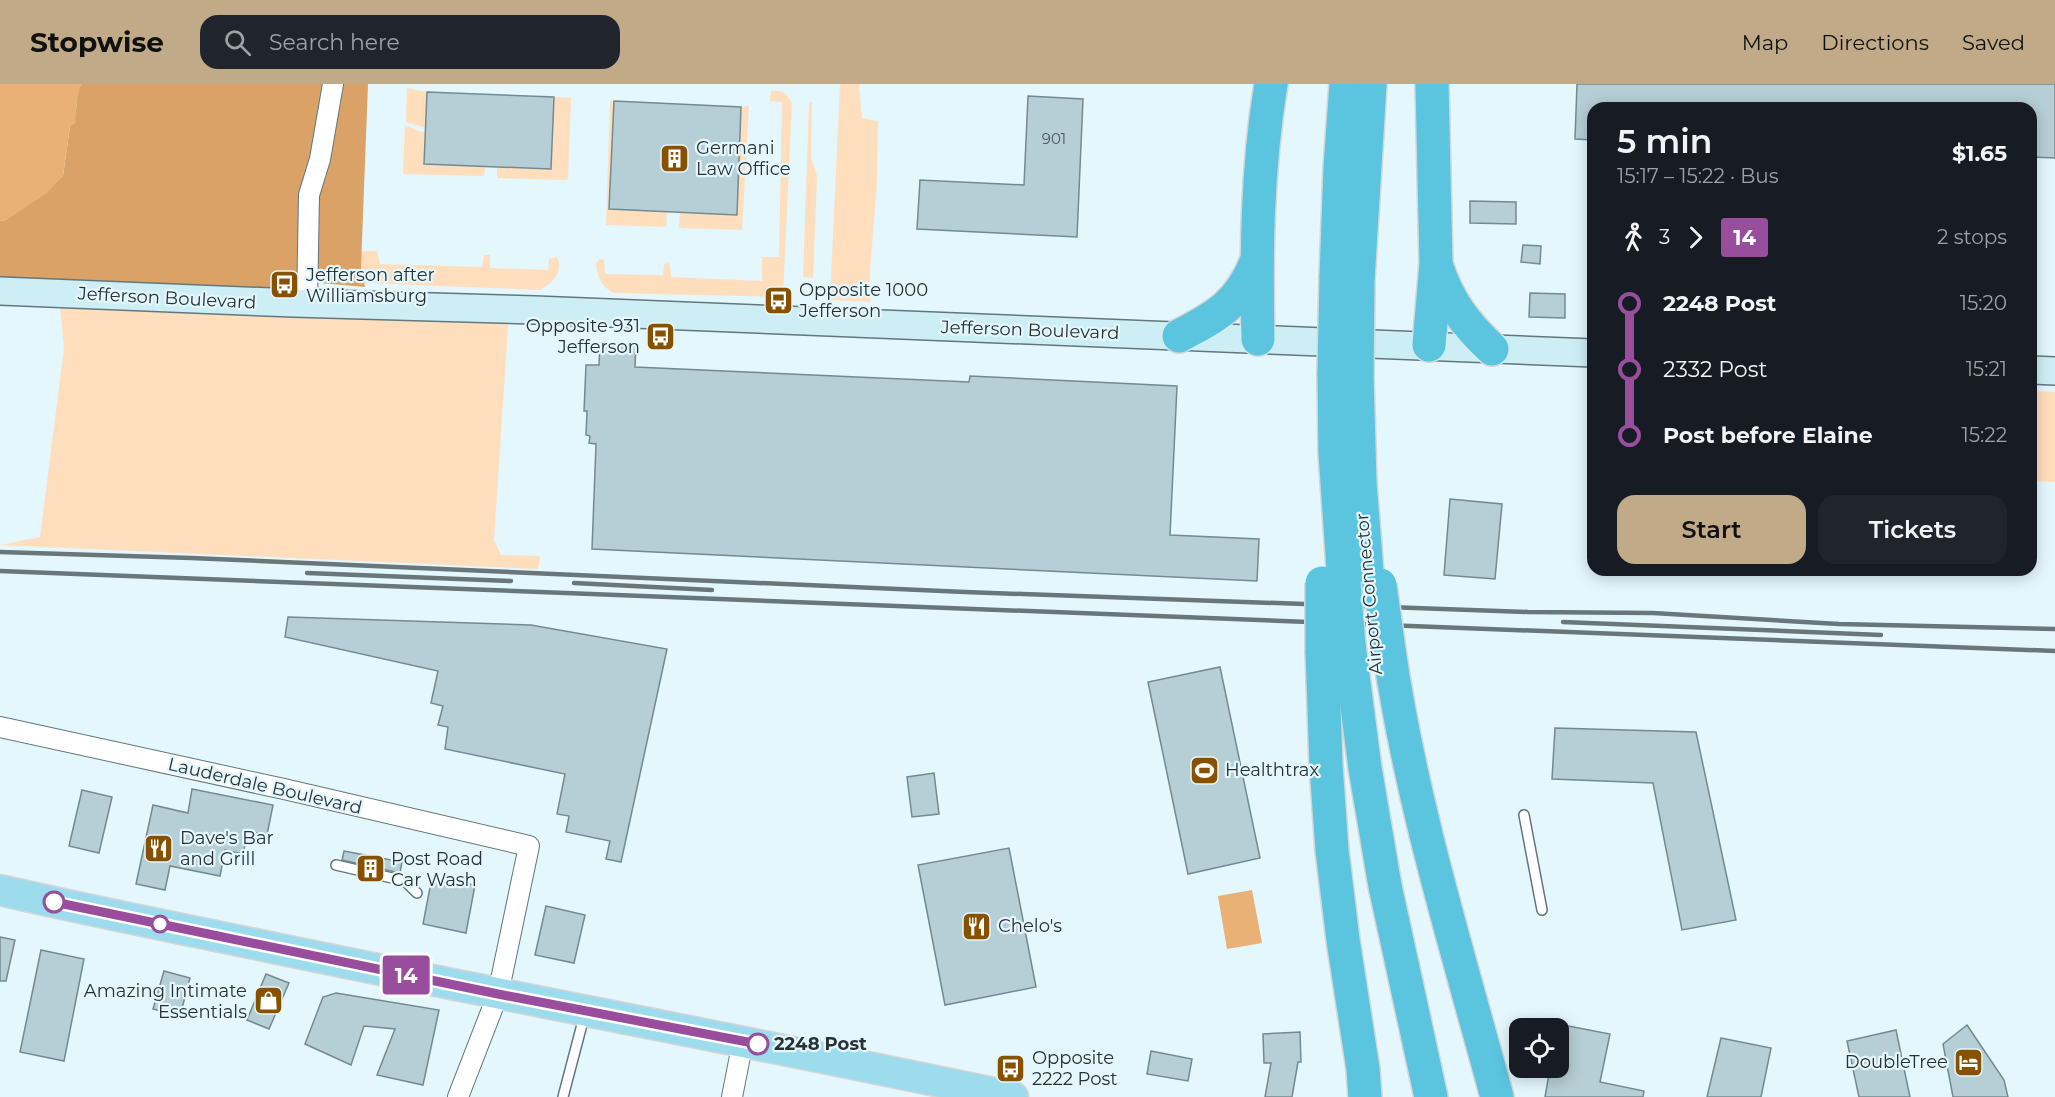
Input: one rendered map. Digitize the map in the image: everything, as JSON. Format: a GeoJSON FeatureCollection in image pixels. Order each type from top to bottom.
{"type":"FeatureCollection","features":[{"type":"Feature","properties":{"kind":"highway"},"geometry":{"type":"LineString","coordinates":[[1258,339],[1257,259],[1263,145],[1271,84]]}},
{"type":"Feature","properties":{"kind":"highway","name":"Airport Connector"},"geometry":{"type":"LineString","coordinates":[[1346,84],[1339,178],[1347,279]]}},
{"type":"Feature","properties":{"kind":"highway","name":"Airport Connector"},"geometry":{"type":"LineString","coordinates":[[1370,84],[1347,279],[1342,381],[1360,483],[1353,584],[1365,768],[1385,886],[1431,1097]]}},
{"type":"Feature","properties":{"kind":"highway"},"geometry":{"type":"LineString","coordinates":[[1429,345],[1436,264],[1432,84]]}},
{"type":"Feature","properties":{"kind":"highway"},"geometry":{"type":"LineString","coordinates":[[1179,336],[1214,318],[1229,306],[1247,282],[1257,259]]}},
{"type":"Feature","properties":{"kind":"highway"},"geometry":{"type":"LineString","coordinates":[[1436,264],[1455,308],[1469,327],[1492,349]]}},
{"type":"Feature","properties":{"kind":"highway"},"geometry":{"type":"LineString","coordinates":[[1342,381],[1323,495],[1353,584],[1358,649],[1325,746],[1332,850],[1365,1097]]}},
{"type":"Feature","properties":{"kind":"highway"},"geometry":{"type":"LineString","coordinates":[[1358,649],[1401,726],[1415,792],[1497,1097]]}},
{"type":"Feature","properties":{"kind":"highway","name":"Airport Connector"},"geometry":{"type":"LineString","coordinates":[[1358,649],[1389,777],[1420,948],[1455,1097]]}},
{"type":"Feature","properties":{"kind":"main road","name":"Jefferson Boulevard"},"geometry":{"type":"LineString","coordinates":[[0,291],[307,304],[535,310],[1587,353]]}},
{"type":"Feature","properties":{"kind":"main road"},"geometry":{"type":"LineString","coordinates":[[2037,370],[2055,371]]}},
{"type":"Feature","properties":{"kind":"main road"},"geometry":{"type":"LineString","coordinates":[[0,890],[498,994],[743,1041],[921,1087],[1013,1097]]}},
{"type":"Feature","properties":{"kind":"street"},"geometry":{"type":"LineString","coordinates":[[307,304],[309,195],[320,159],[333,84]]}},
{"type":"Feature","properties":{"kind":"street","name":"Lauderdale Boulevard"},"geometry":{"type":"LineString","coordinates":[[0,727],[284,789],[529,846],[498,994]]}},
{"type":"Feature","properties":{"kind":"street"},"geometry":{"type":"LineString","coordinates":[[458,1097],[498,994]]}},
{"type":"Feature","properties":{"kind":"street"},"geometry":{"type":"LineString","coordinates":[[732,1097],[743,1041]]}},
{"type":"Feature","properties":{"kind":"lane"},"geometry":{"type":"LineString","coordinates":[[1524,815],[1542,910]]}},
{"type":"Feature","properties":{"kind":"lane"},"geometry":{"type":"LineString","coordinates":[[336,865],[405,881],[417,893]]}},
{"type":"Feature","properties":{"kind":"lane"},"geometry":{"type":"LineString","coordinates":[[564,1097],[585,1011]]}},
{"type":"Feature","properties":{"kind":"shaded area"},"geometry":{"type":"Polygon","coordinates":[[[0,84],[81,84],[75,124],[70,126],[63,176],[47,193],[6,220],[0,221],[0,84]]]}},
{"type":"Feature","properties":{"kind":"shaded area"},"geometry":{"type":"Polygon","coordinates":[[[81,84],[368,84],[361,267],[365,287],[309,282],[306,303],[0,289],[0,221],[6,220],[63,176],[70,126],[81,84]]]}},
{"type":"Feature","properties":{"kind":"shaded area"},"geometry":{"type":"Polygon","coordinates":[[[840,84],[859,84],[862,118],[878,121],[877,182],[869,284],[871,302],[830,300],[840,84]]]}},
{"type":"Feature","properties":{"kind":"shaded area"},"geometry":{"type":"Polygon","coordinates":[[[407,88],[427,92],[426,128],[406,122],[407,88]]]}},
{"type":"Feature","properties":{"kind":"shaded area"},"geometry":{"type":"Polygon","coordinates":[[[771,91],[784,93],[792,103],[783,297],[613,293],[609,290],[600,280],[597,272],[596,263],[600,259],[604,260],[605,274],[663,275],[664,264],[668,263],[671,277],[762,281],[762,257],[779,257],[782,102],[770,101],[771,91]]]}},
{"type":"Feature","properties":{"kind":"shaded area"},"geometry":{"type":"Polygon","coordinates":[[[554,97],[571,98],[568,179],[497,178],[497,167],[551,169],[554,97]]]}},
{"type":"Feature","properties":{"kind":"shaded area"},"geometry":{"type":"Polygon","coordinates":[[[610,101],[614,101],[609,209],[667,212],[666,227],[606,225],[610,101]]]}},
{"type":"Feature","properties":{"kind":"shaded area"},"geometry":{"type":"Polygon","coordinates":[[[812,102],[811,157],[817,176],[813,278],[803,277],[809,104],[812,102]]]}},
{"type":"Feature","properties":{"kind":"shaded area"},"geometry":{"type":"Polygon","coordinates":[[[749,106],[742,230],[679,228],[680,212],[737,215],[741,107],[749,106]]]}},
{"type":"Feature","properties":{"kind":"shaded area"},"geometry":{"type":"Polygon","coordinates":[[[405,126],[426,132],[425,164],[485,167],[484,176],[403,174],[405,126]]]}},
{"type":"Feature","properties":{"kind":"shaded area"},"geometry":{"type":"Polygon","coordinates":[[[361,251],[377,251],[380,264],[482,267],[484,255],[490,255],[490,268],[548,270],[549,259],[557,257],[559,267],[556,277],[539,290],[364,283],[361,251]]]}},
{"type":"Feature","properties":{"kind":"shaded area"},"geometry":{"type":"Polygon","coordinates":[[[59,295],[509,311],[494,540],[501,555],[540,556],[538,569],[0,545],[40,537],[64,348],[59,295]]]}},
{"type":"Feature","properties":{"kind":"shaded area"},"geometry":{"type":"Polygon","coordinates":[[[2037,391],[2055,392],[2055,482],[2037,481],[2037,391]]]}},
{"type":"Feature","properties":{"kind":"shaded area"},"geometry":{"type":"Polygon","coordinates":[[[1252,890],[1262,943],[1227,949],[1218,896],[1252,890]]]}},
{"type":"Feature","properties":{"kind":"building"},"geometry":{"type":"Polygon","coordinates":[[[1577,84],[2055,84],[2055,158],[2037,157],[2037,102],[1587,102],[1587,140],[1575,139],[1577,84]]]}},
{"type":"Feature","properties":{"kind":"building"},"geometry":{"type":"Polygon","coordinates":[[[427,92],[554,97],[551,169],[424,164],[427,92]]]}},
{"type":"Feature","properties":{"kind":"building"},"geometry":{"type":"Polygon","coordinates":[[[1028,96],[1083,99],[1077,237],[917,229],[920,180],[1024,185],[1028,96]]]}},
{"type":"Feature","properties":{"kind":"building","name":"Germani Law Office"},"geometry":{"type":"Polygon","coordinates":[[[614,101],[741,107],[737,215],[609,209],[614,101]]]}},
{"type":"Feature","properties":{"kind":"building"},"geometry":{"type":"Polygon","coordinates":[[[1470,201],[1516,202],[1516,224],[1470,223],[1470,201]]]}},
{"type":"Feature","properties":{"kind":"building"},"geometry":{"type":"Polygon","coordinates":[[[1523,245],[1541,246],[1540,264],[1521,262],[1523,245]]]}},
{"type":"Feature","properties":{"kind":"building"},"geometry":{"type":"Polygon","coordinates":[[[1530,293],[1565,294],[1565,318],[1529,317],[1530,293]]]}},
{"type":"Feature","properties":{"kind":"building"},"geometry":{"type":"Polygon","coordinates":[[[600,343],[636,344],[635,367],[969,382],[970,376],[1177,386],[1170,535],[1259,539],[1257,581],[592,549],[596,444],[589,443],[590,436],[586,435],[587,411],[584,411],[586,365],[599,365],[600,343]]]}},
{"type":"Feature","properties":{"kind":"building"},"geometry":{"type":"Polygon","coordinates":[[[1450,499],[1502,504],[1495,579],[1444,575],[1450,499]]]}},
{"type":"Feature","properties":{"kind":"building"},"geometry":{"type":"Polygon","coordinates":[[[288,617],[531,625],[667,649],[621,862],[606,859],[610,841],[566,832],[569,816],[557,814],[565,774],[445,749],[448,727],[438,725],[443,706],[431,703],[438,671],[285,637],[288,617]]]}},
{"type":"Feature","properties":{"kind":"building","name":"Healthtrax"},"geometry":{"type":"Polygon","coordinates":[[[1220,667],[1260,858],[1188,874],[1148,682],[1220,667]]]}},
{"type":"Feature","properties":{"kind":"building"},"geometry":{"type":"Polygon","coordinates":[[[1555,728],[1696,732],[1736,920],[1682,930],[1653,783],[1552,779],[1555,728]]]}},
{"type":"Feature","properties":{"kind":"building"},"geometry":{"type":"Polygon","coordinates":[[[934,773],[939,814],[912,817],[907,777],[934,773]]]}},
{"type":"Feature","properties":{"kind":"building"},"geometry":{"type":"Polygon","coordinates":[[[192,789],[273,805],[267,835],[248,831],[243,854],[225,850],[220,876],[170,866],[165,890],[136,884],[153,805],[188,813],[192,789]]]}},
{"type":"Feature","properties":{"kind":"building"},"geometry":{"type":"Polygon","coordinates":[[[82,790],[112,797],[99,853],[69,846],[82,790]]]}},
{"type":"Feature","properties":{"kind":"building","name":"Chelo's"},"geometry":{"type":"Polygon","coordinates":[[[1009,848],[1036,987],[945,1005],[918,865],[1009,848]]]}},
{"type":"Feature","properties":{"kind":"building"},"geometry":{"type":"Polygon","coordinates":[[[344,851],[402,862],[400,873],[342,860],[344,851]]]}},
{"type":"Feature","properties":{"kind":"building"},"geometry":{"type":"Polygon","coordinates":[[[432,877],[475,885],[466,933],[423,924],[432,877]]]}},
{"type":"Feature","properties":{"kind":"building"},"geometry":{"type":"Polygon","coordinates":[[[546,906],[585,915],[574,963],[535,955],[546,906]]]}},
{"type":"Feature","properties":{"kind":"building"},"geometry":{"type":"Polygon","coordinates":[[[0,937],[15,940],[6,981],[0,981],[0,937]]]}},
{"type":"Feature","properties":{"kind":"building"},"geometry":{"type":"Polygon","coordinates":[[[41,950],[84,959],[64,1061],[20,1052],[41,950]]]}},
{"type":"Feature","properties":{"kind":"building"},"geometry":{"type":"Polygon","coordinates":[[[164,971],[190,978],[180,1016],[153,1009],[164,971]]]}},
{"type":"Feature","properties":{"kind":"building","name":"Amazing Intimate Essentials"},"geometry":{"type":"Polygon","coordinates":[[[266,974],[289,983],[269,1029],[247,1020],[266,974]]]}},
{"type":"Feature","properties":{"kind":"building"},"geometry":{"type":"Polygon","coordinates":[[[336,993],[439,1010],[423,1085],[377,1075],[395,1029],[364,1026],[351,1065],[305,1044],[323,997],[336,993]]]}},
{"type":"Feature","properties":{"kind":"building","name":"DoubleTree"},"geometry":{"type":"Polygon","coordinates":[[[1967,1025],[2004,1080],[2008,1097],[1953,1097],[1943,1044],[1967,1025]]]}},
{"type":"Feature","properties":{"kind":"building"},"geometry":{"type":"Polygon","coordinates":[[[1569,1026],[1610,1034],[1600,1082],[1644,1091],[1643,1097],[1545,1097],[1548,1078],[1569,1078],[1569,1026]]]}},
{"type":"Feature","properties":{"kind":"building"},"geometry":{"type":"Polygon","coordinates":[[[1896,1030],[1910,1097],[1859,1097],[1847,1041],[1896,1030]]]}},
{"type":"Feature","properties":{"kind":"building"},"geometry":{"type":"Polygon","coordinates":[[[1300,1032],[1301,1062],[1298,1062],[1292,1097],[1265,1097],[1271,1063],[1264,1063],[1263,1034],[1300,1032]]]}},
{"type":"Feature","properties":{"kind":"building"},"geometry":{"type":"Polygon","coordinates":[[[1721,1038],[1771,1048],[1761,1097],[1707,1097],[1721,1038]]]}},
{"type":"Feature","properties":{"kind":"building"},"geometry":{"type":"Polygon","coordinates":[[[1151,1051],[1192,1059],[1188,1081],[1147,1074],[1151,1051]]]}},
{"type":"Feature","properties":{"kind":"railway"},"geometry":{"type":"LineString","coordinates":[[0,552],[191,558],[965,592],[1528,612],[1653,613],[1839,624],[2055,629]]}},
{"type":"Feature","properties":{"kind":"railway"},"geometry":{"type":"LineString","coordinates":[[0,571],[2055,651]]}},
{"type":"Feature","properties":{"kind":"railway"},"geometry":{"type":"LineString","coordinates":[[307,573],[511,581]]}},
{"type":"Feature","properties":{"kind":"railway"},"geometry":{"type":"LineString","coordinates":[[574,583],[712,590]]}},
{"type":"Feature","properties":{"kind":"railway"},"geometry":{"type":"LineString","coordinates":[[1563,622],[1881,635]]}},
{"type":"Feature","properties":{"kind":"bus line","name":"14"},"geometry":{"type":"LineString","coordinates":[[54,902],[498,994],[758,1044]]}},
{"type":"Feature","properties":{"kind":"place","name":"Germani Law Office"},"geometry":{"type":"Point","coordinates":[675,158]}},
{"type":"Feature","properties":{"kind":"place","name":"Jefferson after Williamsburg"},"geometry":{"type":"Point","coordinates":[285,285]}},
{"type":"Feature","properties":{"kind":"place","name":"Opposite 1000 Jefferson"},"geometry":{"type":"Point","coordinates":[778,300]}},
{"type":"Feature","properties":{"kind":"place","name":"Opposite 931 Jefferson"},"geometry":{"type":"Point","coordinates":[661,336]}},
{"type":"Feature","properties":{"kind":"place","name":"Healthtrax"},"geometry":{"type":"Point","coordinates":[1204,770]}},
{"type":"Feature","properties":{"kind":"place","name":"Dave's Bar and Grill"},"geometry":{"type":"Point","coordinates":[159,848]}},
{"type":"Feature","properties":{"kind":"place","name":"Post Road Car Wash"},"geometry":{"type":"Point","coordinates":[370,869]}},
{"type":"Feature","properties":{"kind":"place","name":"Chelo's"},"geometry":{"type":"Point","coordinates":[977,926]}},
{"type":"Feature","properties":{"kind":"place","name":"Amazing Intimate Essentials"},"geometry":{"type":"Point","coordinates":[268,1001]}},
{"type":"Feature","properties":{"kind":"place","name":"2248 Post"},"geometry":{"type":"Point","coordinates":[758,1044]}},
{"type":"Feature","properties":{"kind":"place","name":"DoubleTree"},"geometry":{"type":"Point","coordinates":[1969,1062]}},
{"type":"Feature","properties":{"kind":"place","name":"Opposite 2222 Post"},"geometry":{"type":"Point","coordinates":[1011,1068]}}]}
